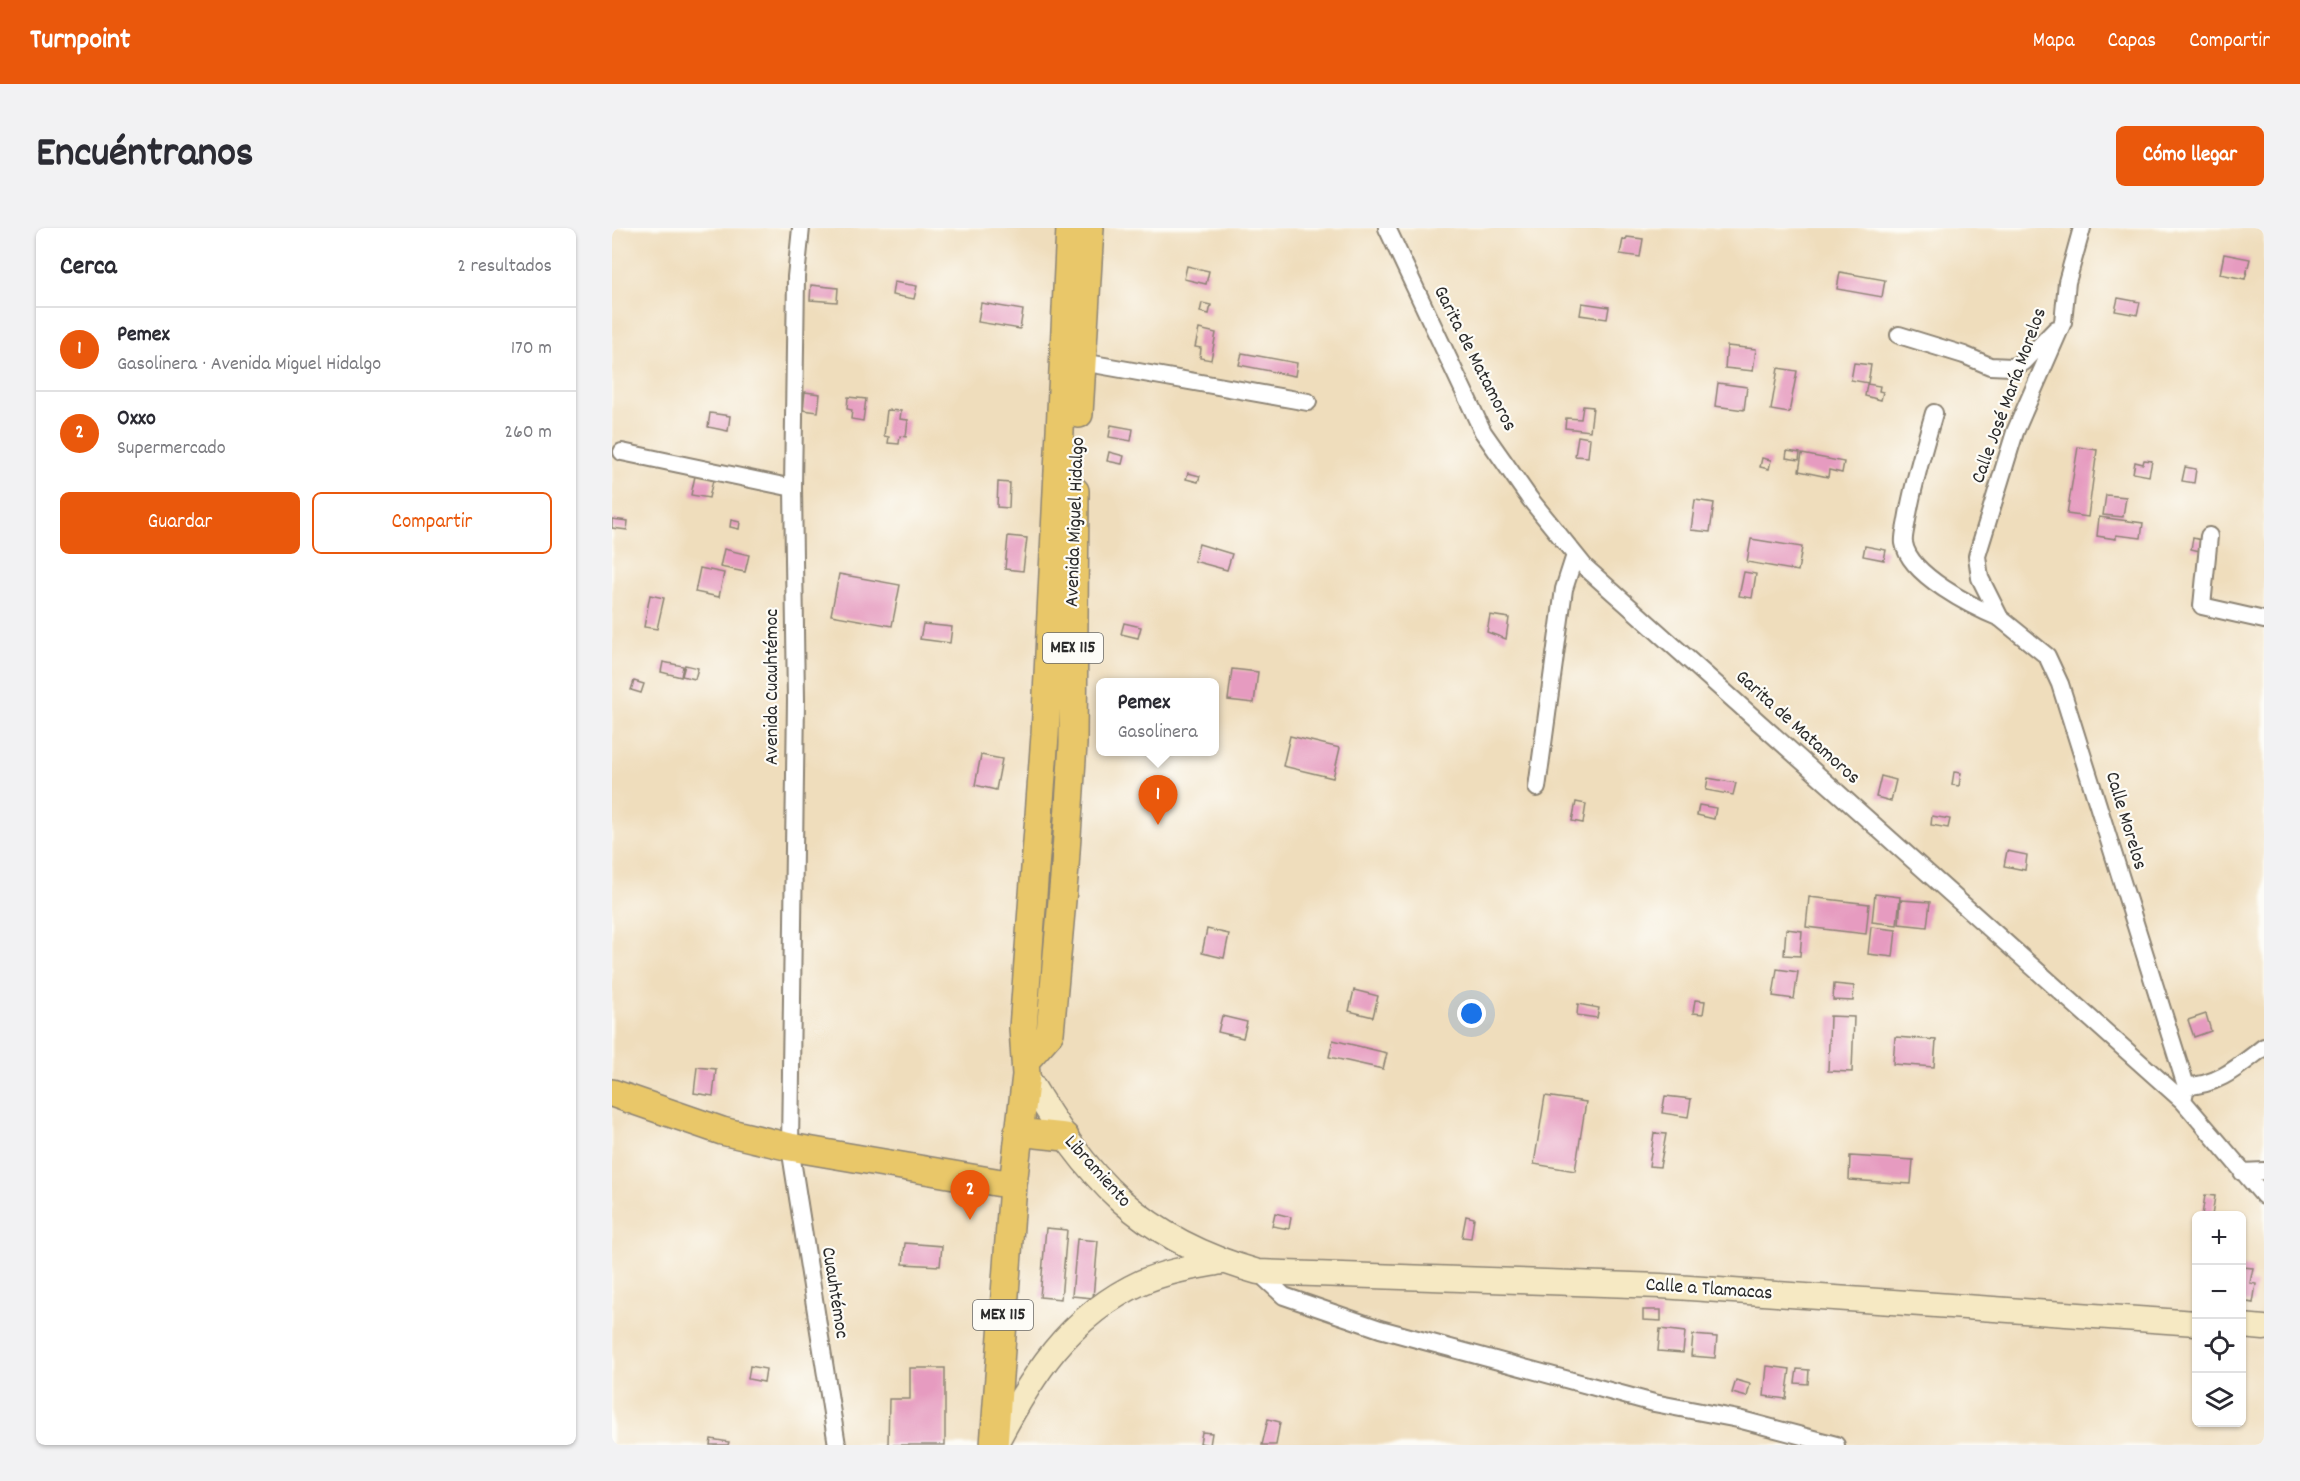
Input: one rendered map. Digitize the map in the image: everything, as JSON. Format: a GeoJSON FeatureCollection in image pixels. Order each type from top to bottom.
{"type":"FeatureCollection","features":[{"type":"Feature","properties":{"kind":"main road","name":"Avenida Miguel Hidalgo"},"geometry":{"type":"LineString","coordinates":[[1027,1067],[1050,1033],[1073,744],[1065,507],[1075,320],[1070,228]]}},
{"type":"Feature","properties":{"kind":"main road","name":"Avenida Miguel Hidalgo"},"geometry":{"type":"LineString","coordinates":[[1065,507],[1082,362],[1075,320],[1090,228]]}},
{"type":"Feature","properties":{"kind":"main road","name":"MEX 115"},"geometry":{"type":"LineString","coordinates":[[994,1445],[1013,1185],[1027,1067]]}},
{"type":"Feature","properties":{"kind":"main road","name":"Libramiento"},"geometry":{"type":"LineString","coordinates":[[1027,1067],[1065,1137],[1100,1182],[1135,1214],[1158,1231],[1222,1262]]}},
{"type":"Feature","properties":{"kind":"main road"},"geometry":{"type":"LineString","coordinates":[[612,1093],[722,1131],[790,1147],[1013,1185]]}},
{"type":"Feature","properties":{"kind":"main road"},"geometry":{"type":"LineString","coordinates":[[1018,1132],[1065,1137]]}},
{"type":"Feature","properties":{"kind":"main road","name":"MEX 115"},"geometry":{"type":"LineString","coordinates":[[994,1445],[1039,1368],[1065,1338],[1091,1315],[1142,1283],[1170,1272],[1222,1262]]}},
{"type":"Feature","properties":{"kind":"main road","name":"Calle a Tlamacas"},"geometry":{"type":"LineString","coordinates":[[1222,1262],[1258,1272],[1661,1286],[2192,1323]]}},
{"type":"Feature","properties":{"kind":"main road"},"geometry":{"type":"LineString","coordinates":[[2246,1326],[2264,1328]]}},
{"type":"Feature","properties":{"kind":"street","name":"Avenida Cuauhtémoc"},"geometry":{"type":"LineString","coordinates":[[790,1147],[796,700],[793,488],[796,277],[801,228]]}},
{"type":"Feature","properties":{"kind":"street","name":"Garita de Matamoros"},"geometry":{"type":"LineString","coordinates":[[1387,228],[1483,432],[1530,499],[1585,567],[2184,1093],[2242,1172],[2264,1196]]}},
{"type":"Feature","properties":{"kind":"street","name":"Calle José María Morelos"},"geometry":{"type":"LineString","coordinates":[[1980,578],[1977,556],[2015,432],[2063,322],[2067,282],[2080,229]]}},
{"type":"Feature","properties":{"kind":"street"},"geometry":{"type":"LineString","coordinates":[[1899,335],[1971,359],[2012,367],[2024,362],[2063,322]]}},
{"type":"Feature","properties":{"kind":"street"},"geometry":{"type":"LineString","coordinates":[[1082,362],[1308,402]]}},
{"type":"Feature","properties":{"kind":"street"},"geometry":{"type":"LineString","coordinates":[[1934,412],[1912,489],[1904,543],[1912,561],[1934,580],[1973,607],[1996,611]]}},
{"type":"Feature","properties":{"kind":"street"},"geometry":{"type":"LineString","coordinates":[[622,452],[793,488]]}},
{"type":"Feature","properties":{"kind":"street"},"geometry":{"type":"LineString","coordinates":[[2209,536],[2202,606],[2264,620]]}},
{"type":"Feature","properties":{"kind":"street"},"geometry":{"type":"LineString","coordinates":[[1537,788],[1564,589],[1575,555]]}},
{"type":"Feature","properties":{"kind":"street","name":"Calle Morelos"},"geometry":{"type":"LineString","coordinates":[[1980,578],[1996,611],[2047,656],[2060,684],[2184,1093]]}},
{"type":"Feature","properties":{"kind":"street"},"geometry":{"type":"LineString","coordinates":[[2184,1093],[2221,1078],[2264,1047]]}},
{"type":"Feature","properties":{"kind":"street","name":"Cuauhtémoc"},"geometry":{"type":"LineString","coordinates":[[790,1147],[837,1445]]}},
{"type":"Feature","properties":{"kind":"street"},"geometry":{"type":"LineString","coordinates":[[2242,1172],[2264,1171]]}},
{"type":"Feature","properties":{"kind":"street"},"geometry":{"type":"LineString","coordinates":[[1258,1272],[1284,1296],[1380,1329],[1643,1401],[1738,1419],[1836,1445]]}},
{"type":"Feature","properties":{"kind":"building"},"geometry":{"type":"Polygon","coordinates":[[[1627,237],[1643,239],[1640,257],[1620,254],[1623,239],[1626,240],[1627,237]]]}},
{"type":"Feature","properties":{"kind":"building"},"geometry":{"type":"Polygon","coordinates":[[[2224,254],[2250,259],[2245,279],[2220,274],[2224,254]]]}},
{"type":"Feature","properties":{"kind":"building"},"geometry":{"type":"Polygon","coordinates":[[[1187,266],[1209,271],[1206,284],[1184,279],[1187,266]]]}},
{"type":"Feature","properties":{"kind":"building"},"geometry":{"type":"Polygon","coordinates":[[[1840,272],[1885,280],[1882,297],[1837,289],[1840,272]]]}},
{"type":"Feature","properties":{"kind":"building"},"geometry":{"type":"Polygon","coordinates":[[[894,282],[917,286],[914,299],[892,295],[894,282]]]}},
{"type":"Feature","properties":{"kind":"building"},"geometry":{"type":"Polygon","coordinates":[[[811,285],[838,288],[837,302],[810,300],[811,285]]]}},
{"type":"Feature","properties":{"kind":"building"},"geometry":{"type":"Polygon","coordinates":[[[2118,298],[2140,302],[2137,315],[2115,311],[2118,298]]]}},
{"type":"Feature","properties":{"kind":"building"},"geometry":{"type":"Polygon","coordinates":[[[981,303],[1023,310],[1020,329],[978,322],[981,303]]]}},
{"type":"Feature","properties":{"kind":"building"},"geometry":{"type":"Polygon","coordinates":[[[1202,303],[1211,305],[1209,314],[1200,312],[1202,303]]]}},
{"type":"Feature","properties":{"kind":"building"},"geometry":{"type":"Polygon","coordinates":[[[1582,303],[1609,307],[1607,319],[1580,315],[1582,303]]]}},
{"type":"Feature","properties":{"kind":"building"},"geometry":{"type":"Polygon","coordinates":[[[1199,329],[1216,333],[1211,360],[1200,358],[1201,348],[1195,347],[1199,329]]]}},
{"type":"Feature","properties":{"kind":"building"},"geometry":{"type":"Polygon","coordinates":[[[1727,346],[1756,349],[1753,371],[1725,368],[1727,346]]]}},
{"type":"Feature","properties":{"kind":"building"},"geometry":{"type":"Polygon","coordinates":[[[1242,353],[1297,363],[1295,376],[1239,365],[1242,353]]]}},
{"type":"Feature","properties":{"kind":"building"},"geometry":{"type":"Polygon","coordinates":[[[1854,363],[1871,365],[1868,383],[1851,380],[1854,363]]]}},
{"type":"Feature","properties":{"kind":"building"},"geometry":{"type":"Polygon","coordinates":[[[1778,368],[1797,371],[1789,413],[1771,410],[1778,368]]]}},
{"type":"Feature","properties":{"kind":"building"},"geometry":{"type":"Polygon","coordinates":[[[1718,383],[1747,387],[1744,410],[1715,406],[1718,383]]]}},
{"type":"Feature","properties":{"kind":"building"},"geometry":{"type":"Polygon","coordinates":[[[1867,384],[1880,386],[1879,391],[1883,392],[1881,400],[1865,396],[1867,384]]]}},
{"type":"Feature","properties":{"kind":"building"},"geometry":{"type":"Polygon","coordinates":[[[805,392],[820,394],[818,412],[803,410],[805,392]]]}},
{"type":"Feature","properties":{"kind":"building"},"geometry":{"type":"Polygon","coordinates":[[[848,397],[866,399],[863,421],[851,419],[852,410],[847,409],[848,397]]]}},
{"type":"Feature","properties":{"kind":"building"},"geometry":{"type":"Polygon","coordinates":[[[1583,406],[1593,407],[1590,431],[1565,428],[1566,418],[1581,419],[1583,406]]]}},
{"type":"Feature","properties":{"kind":"building"},"geometry":{"type":"Polygon","coordinates":[[[887,410],[901,411],[900,419],[908,420],[906,437],[900,436],[899,444],[888,443],[889,437],[884,436],[887,410]]]}},
{"type":"Feature","properties":{"kind":"building"},"geometry":{"type":"Polygon","coordinates":[[[710,413],[730,416],[728,431],[708,427],[710,413]]]}},
{"type":"Feature","properties":{"kind":"building"},"geometry":{"type":"Polygon","coordinates":[[[1111,425],[1133,429],[1131,441],[1109,437],[1111,425]]]}},
{"type":"Feature","properties":{"kind":"building"},"geometry":{"type":"Polygon","coordinates":[[[1578,436],[1590,438],[1588,457],[1575,456],[1578,436]]]}},
{"type":"Feature","properties":{"kind":"building"},"geometry":{"type":"Polygon","coordinates":[[[2078,447],[2097,450],[2088,517],[2067,514],[2078,447]]]}},
{"type":"Feature","properties":{"kind":"building"},"geometry":{"type":"Polygon","coordinates":[[[1787,451],[1800,453],[1799,460],[1786,458],[1787,451]]]}},
{"type":"Feature","properties":{"kind":"building"},"geometry":{"type":"Polygon","coordinates":[[[1109,452],[1124,456],[1122,464],[1107,461],[1109,452]]]}},
{"type":"Feature","properties":{"kind":"building"},"geometry":{"type":"Polygon","coordinates":[[[1802,454],[1844,462],[1842,473],[1829,470],[1828,477],[1799,471],[1802,454]]]}},
{"type":"Feature","properties":{"kind":"building"},"geometry":{"type":"Polygon","coordinates":[[[1762,458],[1771,460],[1769,469],[1760,467],[1762,458]]]}},
{"type":"Feature","properties":{"kind":"building"},"geometry":{"type":"Polygon","coordinates":[[[2144,460],[2152,461],[2149,476],[2133,473],[2135,462],[2143,464],[2144,460]]]}},
{"type":"Feature","properties":{"kind":"building"},"geometry":{"type":"Polygon","coordinates":[[[2185,467],[2196,469],[2194,483],[2182,481],[2185,467]]]}},
{"type":"Feature","properties":{"kind":"building"},"geometry":{"type":"Polygon","coordinates":[[[1188,473],[1200,476],[1198,482],[1186,479],[1188,473]]]}},
{"type":"Feature","properties":{"kind":"building"},"geometry":{"type":"Polygon","coordinates":[[[695,476],[713,480],[709,498],[691,495],[695,476]]]}},
{"type":"Feature","properties":{"kind":"building"},"geometry":{"type":"Polygon","coordinates":[[[998,482],[1010,483],[1009,508],[997,507],[998,482]]]}},
{"type":"Feature","properties":{"kind":"building"},"geometry":{"type":"Polygon","coordinates":[[[2106,495],[2126,497],[2123,517],[2103,515],[2106,495]]]}},
{"type":"Feature","properties":{"kind":"building"},"geometry":{"type":"Polygon","coordinates":[[[1695,500],[1714,503],[1710,532],[1691,530],[1695,500]]]}},
{"type":"Feature","properties":{"kind":"building"},"geometry":{"type":"Polygon","coordinates":[[[2099,517],[2143,523],[2141,538],[2116,535],[2116,539],[2097,536],[2099,517]]]}},
{"type":"Feature","properties":{"kind":"building"},"geometry":{"type":"Polygon","coordinates":[[[612,519],[628,521],[627,530],[612,528],[612,519]]]}},
{"type":"Feature","properties":{"kind":"building"},"geometry":{"type":"Polygon","coordinates":[[[731,520],[740,522],[739,529],[730,527],[731,520]]]}},
{"type":"Feature","properties":{"kind":"building"},"geometry":{"type":"Polygon","coordinates":[[[1008,536],[1027,538],[1023,571],[1005,569],[1008,536]]]}},
{"type":"Feature","properties":{"kind":"building"},"geometry":{"type":"Polygon","coordinates":[[[2193,538],[2202,540],[2200,551],[2191,549],[2193,538]]]}},
{"type":"Feature","properties":{"kind":"building"},"geometry":{"type":"Polygon","coordinates":[[[1751,539],[1802,547],[1798,571],[1747,562],[1751,539]]]}},
{"type":"Feature","properties":{"kind":"building"},"geometry":{"type":"Polygon","coordinates":[[[1199,544],[1232,554],[1227,570],[1194,561],[1199,544]]]}},
{"type":"Feature","properties":{"kind":"building"},"geometry":{"type":"Polygon","coordinates":[[[1865,546],[1886,550],[1884,560],[1863,556],[1865,546]]]}},
{"type":"Feature","properties":{"kind":"building"},"geometry":{"type":"Polygon","coordinates":[[[724,549],[749,555],[745,572],[720,567],[724,549]]]}},
{"type":"Feature","properties":{"kind":"building"},"geometry":{"type":"Polygon","coordinates":[[[700,568],[724,573],[719,597],[695,592],[700,568]]]}},
{"type":"Feature","properties":{"kind":"building"},"geometry":{"type":"Polygon","coordinates":[[[1744,572],[1756,574],[1752,598],[1739,596],[1744,572]]]}},
{"type":"Feature","properties":{"kind":"building"},"geometry":{"type":"Polygon","coordinates":[[[839,574],[900,585],[892,626],[831,615],[839,574]]]}},
{"type":"Feature","properties":{"kind":"building"},"geometry":{"type":"Polygon","coordinates":[[[650,595],[664,598],[657,629],[644,627],[650,595]]]}},
{"type":"Feature","properties":{"kind":"building"},"geometry":{"type":"Polygon","coordinates":[[[1490,615],[1509,618],[1506,639],[1487,632],[1490,615]]]}},
{"type":"Feature","properties":{"kind":"building"},"geometry":{"type":"Polygon","coordinates":[[[1124,623],[1141,627],[1138,638],[1121,634],[1124,623]]]}},
{"type":"Feature","properties":{"kind":"building"},"geometry":{"type":"Polygon","coordinates":[[[923,624],[952,627],[950,643],[920,639],[923,624]]]}},
{"type":"Feature","properties":{"kind":"building"},"geometry":{"type":"Polygon","coordinates":[[[663,662],[683,666],[681,677],[661,672],[663,662]]]}},
{"type":"Feature","properties":{"kind":"building"},"geometry":{"type":"Polygon","coordinates":[[[685,665],[698,668],[695,679],[682,676],[685,665]]]}},
{"type":"Feature","properties":{"kind":"building"},"geometry":{"type":"Polygon","coordinates":[[[1232,669],[1258,672],[1254,703],[1228,700],[1232,669]]]}},
{"type":"Feature","properties":{"kind":"building"},"geometry":{"type":"Polygon","coordinates":[[[634,681],[644,684],[641,693],[631,690],[634,681]]]}},
{"type":"Feature","properties":{"kind":"building"},"geometry":{"type":"Polygon","coordinates":[[[1290,736],[1340,748],[1333,778],[1283,766],[1290,736]]]}},
{"type":"Feature","properties":{"kind":"building"},"geometry":{"type":"Polygon","coordinates":[[[981,755],[1002,759],[996,790],[975,785],[981,755]]]}},
{"type":"Feature","properties":{"kind":"building"},"geometry":{"type":"Polygon","coordinates":[[[1954,772],[1961,773],[1959,786],[1952,785],[1954,772]]]}},
{"type":"Feature","properties":{"kind":"building"},"geometry":{"type":"Polygon","coordinates":[[[1881,776],[1896,780],[1891,801],[1876,797],[1881,776]]]}},
{"type":"Feature","properties":{"kind":"building"},"geometry":{"type":"Polygon","coordinates":[[[1708,778],[1736,783],[1733,795],[1706,790],[1708,778]]]}},
{"type":"Feature","properties":{"kind":"building"},"geometry":{"type":"Polygon","coordinates":[[[1576,802],[1586,804],[1583,823],[1572,821],[1576,802]]]}},
{"type":"Feature","properties":{"kind":"building"},"geometry":{"type":"Polygon","coordinates":[[[1699,805],[1716,808],[1714,819],[1697,815],[1699,805]]]}},
{"type":"Feature","properties":{"kind":"building"},"geometry":{"type":"Polygon","coordinates":[[[1932,816],[1950,819],[1948,828],[1931,825],[1932,816]]]}},
{"type":"Feature","properties":{"kind":"building"},"geometry":{"type":"Polygon","coordinates":[[[2007,851],[2027,855],[2025,870],[2004,866],[2007,851]]]}},
{"type":"Feature","properties":{"kind":"building"},"geometry":{"type":"Polygon","coordinates":[[[1875,894],[1900,897],[1897,925],[1872,922],[1875,894]]]}},
{"type":"Feature","properties":{"kind":"building"},"geometry":{"type":"Polygon","coordinates":[[[1809,897],[1869,904],[1866,934],[1806,927],[1809,897]]]}},
{"type":"Feature","properties":{"kind":"building"},"geometry":{"type":"Polygon","coordinates":[[[1901,900],[1930,902],[1927,927],[1899,924],[1901,900]]]}},
{"type":"Feature","properties":{"kind":"building"},"geometry":{"type":"Polygon","coordinates":[[[1871,927],[1896,930],[1893,957],[1868,954],[1871,927]]]}},
{"type":"Feature","properties":{"kind":"building"},"geometry":{"type":"Polygon","coordinates":[[[1207,929],[1229,934],[1224,958],[1202,953],[1207,929]]]}},
{"type":"Feature","properties":{"kind":"building"},"geometry":{"type":"Polygon","coordinates":[[[1786,929],[1802,931],[1800,956],[1784,955],[1786,929]]]}},
{"type":"Feature","properties":{"kind":"building"},"geometry":{"type":"Polygon","coordinates":[[[1777,969],[1798,972],[1794,999],[1773,996],[1777,969]]]}},
{"type":"Feature","properties":{"kind":"building"},"geometry":{"type":"Polygon","coordinates":[[[1834,984],[1854,986],[1853,1001],[1833,1000],[1834,984]]]}},
{"type":"Feature","properties":{"kind":"building"},"geometry":{"type":"Polygon","coordinates":[[[1354,990],[1378,996],[1373,1017],[1349,1011],[1354,990]]]}},
{"type":"Feature","properties":{"kind":"building"},"geometry":{"type":"Polygon","coordinates":[[[1695,1000],[1705,1001],[1703,1014],[1693,1013],[1695,1000]]]}},
{"type":"Feature","properties":{"kind":"building"},"geometry":{"type":"Polygon","coordinates":[[[1578,1004],[1599,1008],[1597,1018],[1577,1015],[1578,1004]]]}},
{"type":"Feature","properties":{"kind":"building"},"geometry":{"type":"Polygon","coordinates":[[[2206,1014],[2211,1031],[2194,1037],[2188,1020],[2206,1014]]]}},
{"type":"Feature","properties":{"kind":"building"},"geometry":{"type":"Polygon","coordinates":[[[1222,1016],[1247,1022],[1243,1038],[1218,1032],[1222,1016]]]}},
{"type":"Feature","properties":{"kind":"building"},"geometry":{"type":"Polygon","coordinates":[[[1830,1016],[1854,1017],[1852,1072],[1828,1071],[1830,1016]]]}},
{"type":"Feature","properties":{"kind":"building"},"geometry":{"type":"Polygon","coordinates":[[[1895,1037],[1936,1040],[1934,1067],[1893,1064],[1895,1037]]]}},
{"type":"Feature","properties":{"kind":"building"},"geometry":{"type":"Polygon","coordinates":[[[1333,1040],[1387,1053],[1383,1069],[1329,1057],[1333,1040]]]}},
{"type":"Feature","properties":{"kind":"building"},"geometry":{"type":"Polygon","coordinates":[[[697,1067],[716,1069],[713,1096],[694,1093],[697,1067]]]}},
{"type":"Feature","properties":{"kind":"building"},"geometry":{"type":"Polygon","coordinates":[[[1545,1096],[1586,1102],[1575,1171],[1534,1164],[1545,1096]]]}},
{"type":"Feature","properties":{"kind":"building"},"geometry":{"type":"Polygon","coordinates":[[[1665,1096],[1691,1099],[1688,1117],[1662,1113],[1665,1096]]]}},
{"type":"Feature","properties":{"kind":"building"},"geometry":{"type":"Polygon","coordinates":[[[1654,1133],[1666,1134],[1660,1167],[1649,1166],[1654,1133]]]}},
{"type":"Feature","properties":{"kind":"building"},"geometry":{"type":"Polygon","coordinates":[[[1850,1156],[1913,1160],[1911,1184],[1849,1180],[1850,1156]]]}},
{"type":"Feature","properties":{"kind":"building"},"geometry":{"type":"Polygon","coordinates":[[[2205,1195],[2215,1196],[2213,1211],[2203,1211],[2205,1195]]]}},
{"type":"Feature","properties":{"kind":"building"},"geometry":{"type":"Polygon","coordinates":[[[1275,1213],[1291,1217],[1289,1229],[1272,1226],[1275,1213]]]}},
{"type":"Feature","properties":{"kind":"building"},"geometry":{"type":"Polygon","coordinates":[[[1466,1216],[1474,1218],[1471,1238],[1462,1237],[1466,1216]]]}},
{"type":"Feature","properties":{"kind":"building"},"geometry":{"type":"Polygon","coordinates":[[[1046,1228],[1067,1230],[1061,1299],[1040,1297],[1046,1228]]]}},
{"type":"Feature","properties":{"kind":"building"},"geometry":{"type":"Polygon","coordinates":[[[1077,1239],[1098,1241],[1093,1298],[1072,1296],[1077,1239]]]}},
{"type":"Feature","properties":{"kind":"building"},"geometry":{"type":"Polygon","coordinates":[[[905,1243],[942,1246],[940,1266],[903,1264],[905,1243]]]}},
{"type":"Feature","properties":{"kind":"building"},"geometry":{"type":"Polygon","coordinates":[[[2246,1267],[2253,1268],[2250,1283],[2256,1284],[2253,1303],[2246,1302],[2246,1267]]]}},
{"type":"Feature","properties":{"kind":"building"},"geometry":{"type":"Polygon","coordinates":[[[1643,1310],[1661,1310],[1661,1321],[1643,1320],[1643,1310]]]}},
{"type":"Feature","properties":{"kind":"building"},"geometry":{"type":"Polygon","coordinates":[[[1660,1329],[1685,1332],[1683,1353],[1658,1351],[1660,1329]]]}},
{"type":"Feature","properties":{"kind":"building"},"geometry":{"type":"Polygon","coordinates":[[[1693,1335],[1717,1337],[1715,1358],[1691,1356],[1693,1335]]]}},
{"type":"Feature","properties":{"kind":"building"},"geometry":{"type":"Polygon","coordinates":[[[750,1366],[766,1369],[764,1382],[748,1379],[750,1366]]]}},
{"type":"Feature","properties":{"kind":"building"},"geometry":{"type":"Polygon","coordinates":[[[1767,1366],[1790,1369],[1786,1399],[1764,1396],[1767,1366]]]}},
{"type":"Feature","properties":{"kind":"building"},"geometry":{"type":"Polygon","coordinates":[[[910,1368],[945,1368],[945,1445],[888,1445],[889,1399],[910,1399],[910,1368]]]}},
{"type":"Feature","properties":{"kind":"building"},"geometry":{"type":"Polygon","coordinates":[[[1797,1369],[1809,1370],[1808,1384],[1795,1383],[1797,1369]]]}},
{"type":"Feature","properties":{"kind":"building"},"geometry":{"type":"Polygon","coordinates":[[[1736,1380],[1750,1384],[1747,1397],[1732,1393],[1736,1380]]]}},
{"type":"Feature","properties":{"kind":"building"},"geometry":{"type":"Polygon","coordinates":[[[1268,1419],[1280,1422],[1276,1445],[1262,1445],[1268,1419]]]}},
{"type":"Feature","properties":{"kind":"building"},"geometry":{"type":"Polygon","coordinates":[[[1202,1432],[1212,1433],[1210,1445],[1200,1443],[1202,1432]]]}},
{"type":"Feature","properties":{"kind":"building"},"geometry":{"type":"Polygon","coordinates":[[[711,1439],[729,1442],[728,1445],[710,1445],[711,1439]]]}},
{"type":"Feature","properties":{"kind":"place","name":"Pemex"},"geometry":{"type":"Point","coordinates":[1158,825]}},
{"type":"Feature","properties":{"kind":"place","name":"Oxxo"},"geometry":{"type":"Point","coordinates":[970,1220]}}]}
